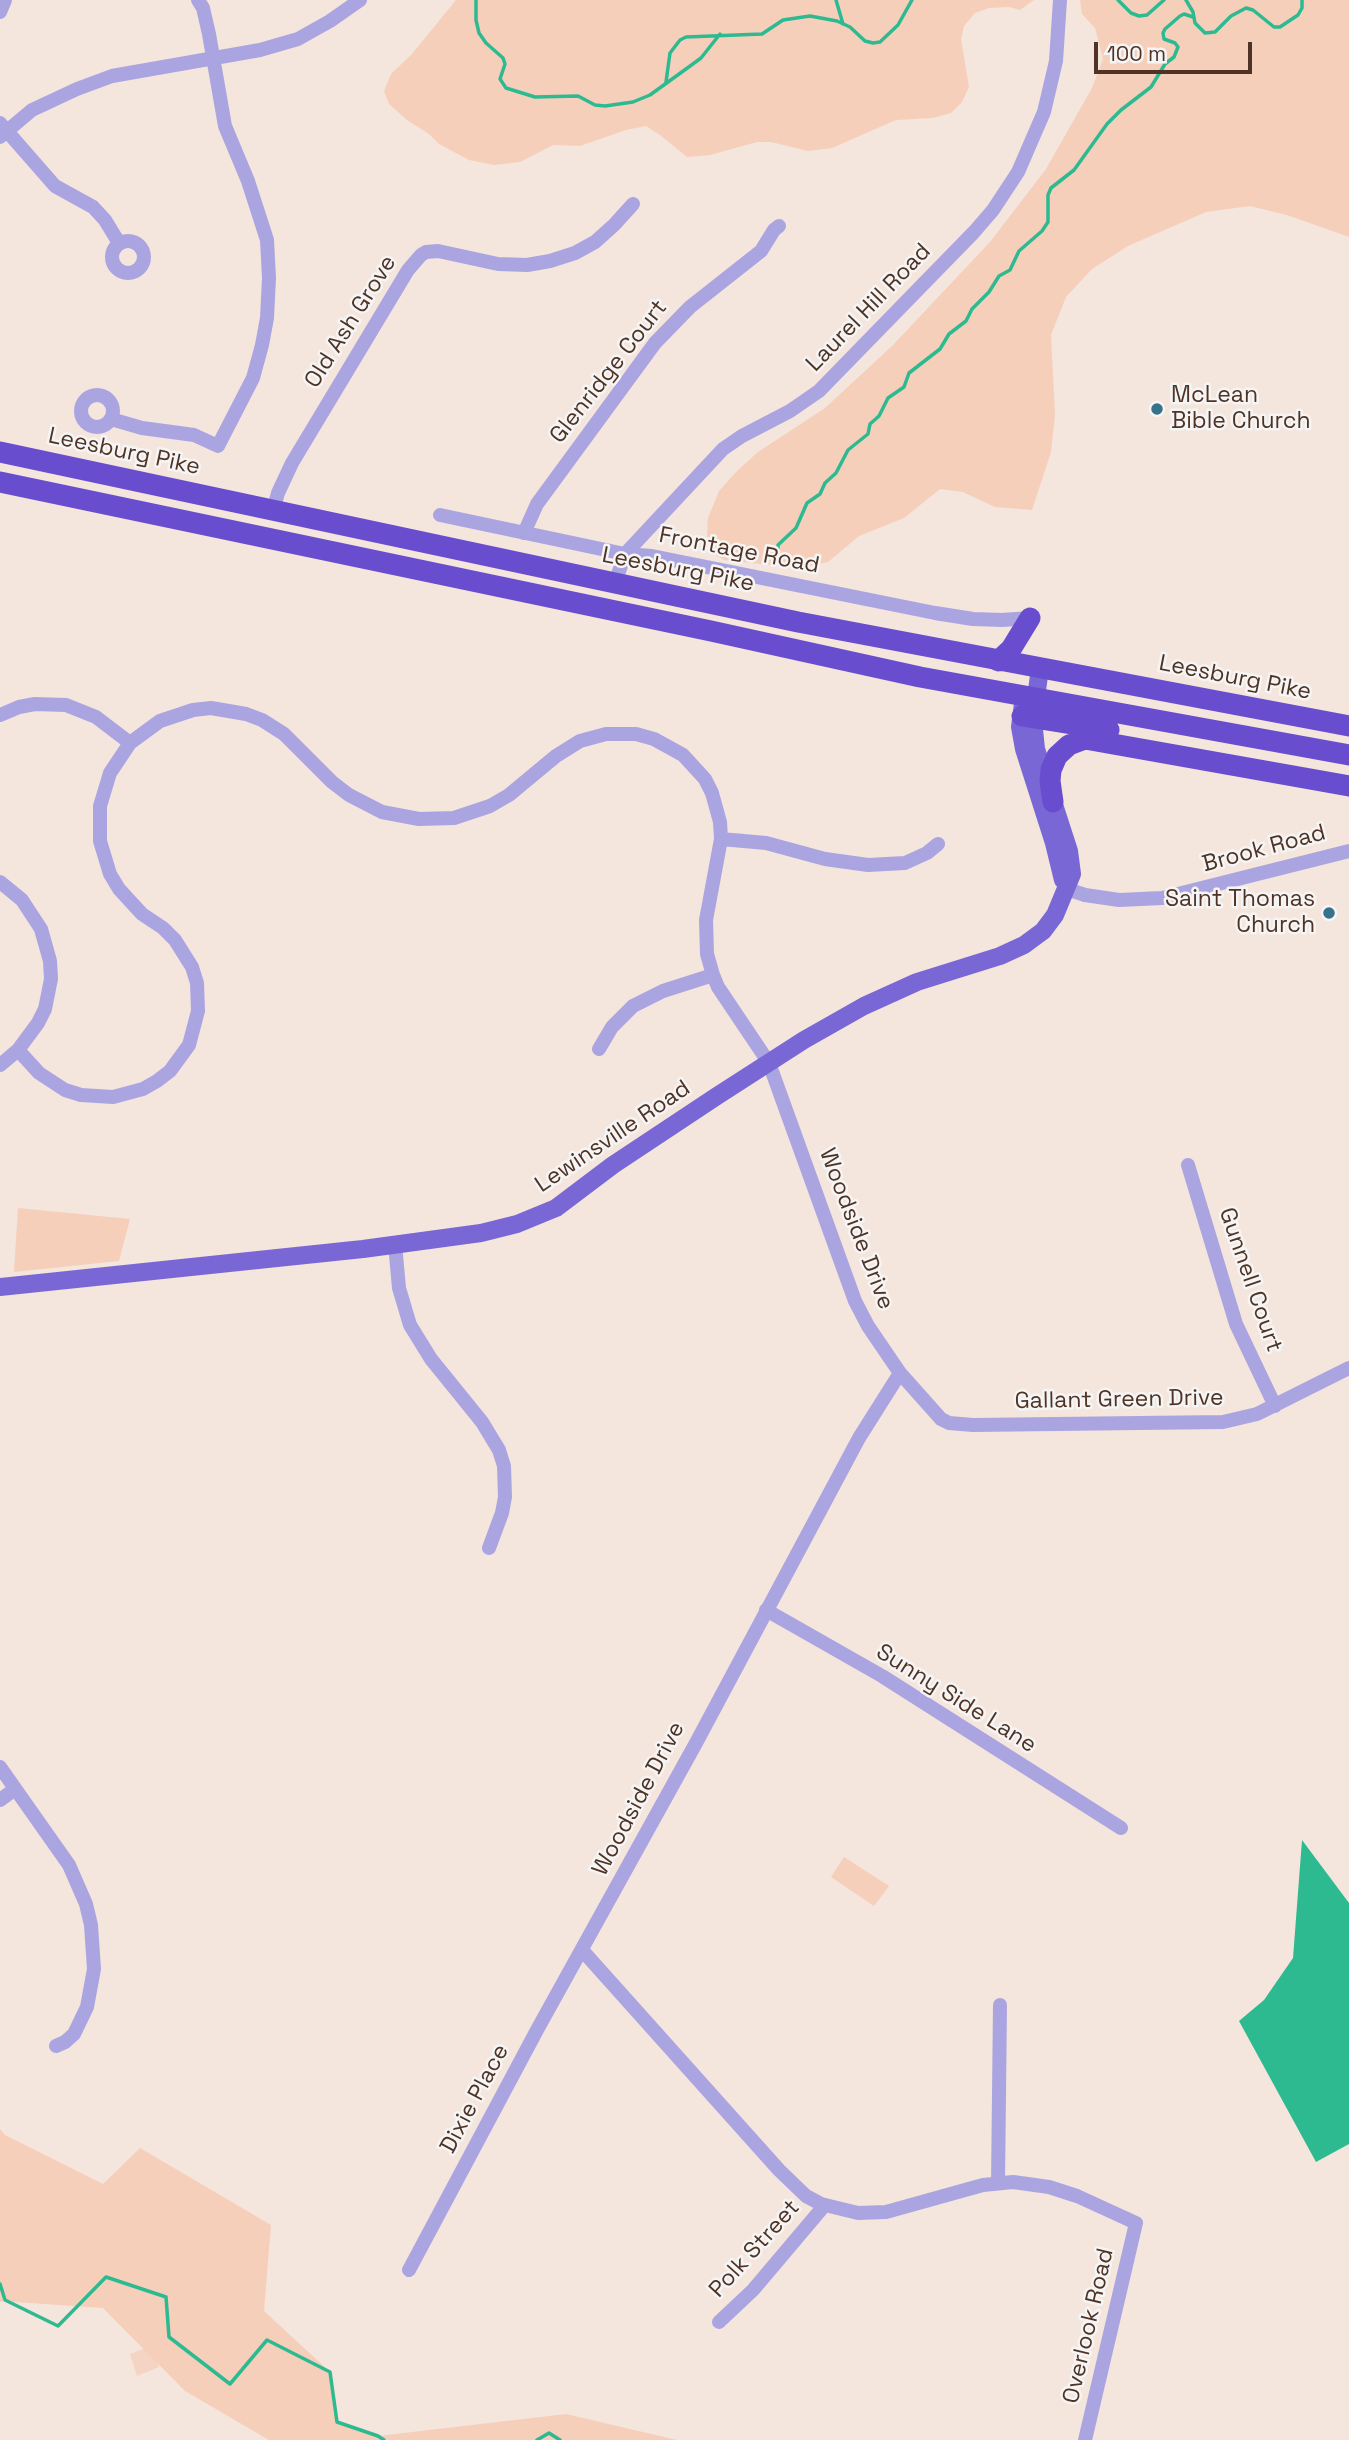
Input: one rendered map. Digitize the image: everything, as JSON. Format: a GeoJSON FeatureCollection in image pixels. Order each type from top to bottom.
{"type":"FeatureCollection","features":[{"type":"Feature","properties":{"kind":"highway","name":"Leesburg Pike"},"geometry":{"type":"LineString","coordinates":[[0,452],[615,583],[998,661],[1349,726]]}},
{"type":"Feature","properties":{"kind":"highway"},"geometry":{"type":"LineString","coordinates":[[0,482],[711,631],[907,675],[1029,707],[1349,774]]}},
{"type":"Feature","properties":{"kind":"highway"},"geometry":{"type":"LineString","coordinates":[[0,492],[71,498]]}},
{"type":"Feature","properties":{"kind":"highway"},"geometry":{"type":"LineString","coordinates":[[998,661],[1011,649],[1030,618]]}},
{"type":"Feature","properties":{"kind":"highway"},"geometry":{"type":"LineString","coordinates":[[1029,707],[1140,718],[1280,740],[1349,755]]}},
{"type":"Feature","properties":{"kind":"highway"},"geometry":{"type":"LineString","coordinates":[[1053,802],[1050,781],[1057,756],[1069,745],[1086,739],[1349,786]]}},
{"type":"Feature","properties":{"kind":"main road","name":"Lewinsville Road"},"geometry":{"type":"LineString","coordinates":[[1035,667],[1029,707],[1020,727],[1029,771],[1067,889]]}},
{"type":"Feature","properties":{"kind":"main road","name":"Lewinsville Road"},"geometry":{"type":"LineString","coordinates":[[0,1287],[481,1233],[537,1217],[565,1202],[613,1166],[828,1026],[891,993],[1024,945],[1043,931],[1059,908],[1072,868],[1036,749],[1029,707]]}},
{"type":"Feature","properties":{"kind":"street"},"geometry":{"type":"LineString","coordinates":[[0,12],[5,0]]}},
{"type":"Feature","properties":{"kind":"street"},"geometry":{"type":"LineString","coordinates":[[111,419],[142,428],[194,435],[218,446],[253,378],[267,318],[267,240],[248,181],[225,126],[214,59],[203,8],[198,0]]}},
{"type":"Feature","properties":{"kind":"street"},"geometry":{"type":"LineString","coordinates":[[119,243],[105,220],[93,207],[55,187],[2,130],[32,110],[112,76],[260,50],[298,39],[331,21],[360,0]]}},
{"type":"Feature","properties":{"kind":"street","name":"Laurel Hill Road"},"geometry":{"type":"LineString","coordinates":[[615,583],[625,554],[723,449],[790,411],[826,385],[993,210],[1018,172],[1044,112],[1056,61],[1060,0]]}},
{"type":"Feature","properties":{"kind":"street","name":"Old Ash Grove"},"geometry":{"type":"LineString","coordinates":[[273,511],[292,463],[408,270],[421,255],[438,251],[498,264],[527,265],[550,261],[575,253],[595,242],[633,204]]}},
{"type":"Feature","properties":{"kind":"street","name":"Glenridge Court"},"geometry":{"type":"LineString","coordinates":[[524,533],[537,504],[655,343],[690,307],[761,251],[779,226]]}},
{"type":"Feature","properties":{"kind":"street","name":"Frontage Road"},"geometry":{"type":"LineString","coordinates":[[440,515],[625,554],[652,555],[973,619],[1002,621],[1030,618]]}},
{"type":"Feature","properties":{"kind":"street"},"geometry":{"type":"LineString","coordinates":[[0,715],[34,704],[66,705],[96,717],[130,743],[118,759],[103,790],[99,823],[104,858],[114,881],[130,903],[163,928],[184,952],[197,983],[196,1026],[189,1045],[170,1071],[143,1089],[113,1097],[89,1096],[65,1090],[39,1073],[18,1050]]}},
{"type":"Feature","properties":{"kind":"street","name":"Woodside Drive"},"geometry":{"type":"LineString","coordinates":[[130,743],[160,721],[184,712],[211,709],[246,714],[277,729],[332,782],[365,804],[401,817],[437,819],[468,814],[490,806],[509,795],[580,741],[606,734],[636,734],[670,746],[695,766],[715,800],[721,839],[706,920],[707,954],[713,975],[718,987],[769,1063],[855,1301],[873,1335],[900,1373],[859,1438],[582,1950]]}},
{"type":"Feature","properties":{"kind":"street"},"geometry":{"type":"LineString","coordinates":[[721,839],[766,843],[825,859],[867,865],[905,863],[928,853],[938,844]]}},
{"type":"Feature","properties":{"kind":"street","name":"Brook Road"},"geometry":{"type":"LineString","coordinates":[[1067,889],[1085,895],[1119,900],[1163,898],[1349,851]]}},
{"type":"Feature","properties":{"kind":"street"},"geometry":{"type":"LineString","coordinates":[[0,882],[22,900],[33,914],[44,936],[51,979],[45,1009],[29,1037],[0,1065]]}},
{"type":"Feature","properties":{"kind":"street"},"geometry":{"type":"LineString","coordinates":[[599,1049],[612,1027],[633,1006],[663,991],[713,975]]}},
{"type":"Feature","properties":{"kind":"street","name":"Gunnell Court"},"geometry":{"type":"LineString","coordinates":[[1188,1166],[1236,1324],[1275,1406]]}},
{"type":"Feature","properties":{"kind":"street"},"geometry":{"type":"LineString","coordinates":[[395,1244],[399,1288],[410,1325],[431,1359],[482,1422],[499,1450],[504,1466],[505,1497],[489,1548]]}},
{"type":"Feature","properties":{"kind":"street","name":"Gallant Green Drive"},"geometry":{"type":"LineString","coordinates":[[900,1373],[941,1419],[962,1425],[1223,1422],[1257,1415],[1349,1368]]}},
{"type":"Feature","properties":{"kind":"street","name":"Sunny Side Lane"},"geometry":{"type":"LineString","coordinates":[[766,1610],[882,1676],[1121,1828]]}},
{"type":"Feature","properties":{"kind":"street"},"geometry":{"type":"LineString","coordinates":[[0,1767],[69,1865],[86,1904],[91,1924],[94,1969],[87,2007],[74,2034],[56,2046]]}},
{"type":"Feature","properties":{"kind":"street"},"geometry":{"type":"LineString","coordinates":[[0,1801],[15,1789]]}},
{"type":"Feature","properties":{"kind":"street"},"geometry":{"type":"LineString","coordinates":[[582,1950],[779,2170],[806,2196],[824,2206],[858,2213],[886,2212],[998,2183],[1000,2005]]}},
{"type":"Feature","properties":{"kind":"street","name":"Dixie Place"},"geometry":{"type":"LineString","coordinates":[[409,2270],[582,1950]]}},
{"type":"Feature","properties":{"kind":"street","name":"Overlook Road"},"geometry":{"type":"LineString","coordinates":[[998,2183],[1013,2182],[1049,2187],[1099,2205],[1136,2223],[1085,2440]]}},
{"type":"Feature","properties":{"kind":"street","name":"Polk Street"},"geometry":{"type":"LineString","coordinates":[[719,2322],[753,2290],[824,2206]]}},
{"type":"Feature","properties":{"kind":"shaded area"},"geometry":{"type":"Polygon","coordinates":[[[456,0],[1034,0],[1020,10],[1009,7],[989,8],[975,13],[964,26],[961,39],[969,87],[962,102],[951,113],[933,118],[896,120],[832,148],[808,151],[771,142],[757,142],[710,155],[687,157],[646,126],[580,146],[553,145],[520,162],[494,165],[469,160],[439,144],[389,104],[384,91],[391,74],[412,54],[456,0]]]}},
{"type":"Feature","properties":{"kind":"shaded area"},"geometry":{"type":"Polygon","coordinates":[[[1080,0],[1349,0],[1349,237],[1287,215],[1250,206],[1206,212],[1128,246],[1092,269],[1066,297],[1051,335],[1055,415],[1051,452],[1032,510],[995,507],[963,492],[940,489],[904,518],[859,536],[828,562],[799,568],[724,560],[712,553],[707,536],[708,518],[719,491],[758,452],[825,408],[893,345],[990,242],[1046,169],[1092,88],[1103,59],[1095,28],[1082,14],[1080,0]]]}},
{"type":"Feature","properties":{"kind":"shaded area"},"geometry":{"type":"Polygon","coordinates":[[[18,1208],[130,1219],[119,1261],[14,1272],[18,1208]]]}},
{"type":"Feature","properties":{"kind":"shaded area"},"geometry":{"type":"Polygon","coordinates":[[[1302,1840],[1349,1903],[1349,2144],[1316,2162],[1239,2021],[1264,2000],[1293,1958],[1302,1840]]]}},
{"type":"Feature","properties":{"kind":"shaded area"},"geometry":{"type":"Polygon","coordinates":[[[844,1857],[889,1886],[874,1906],[831,1877],[844,1857]]]}},
{"type":"Feature","properties":{"kind":"shaded area"},"geometry":{"type":"Polygon","coordinates":[[[0,2129],[5,2135],[103,2184],[140,2148],[271,2225],[264,2311],[330,2372],[338,2422],[378,2436],[566,2414],[677,2440],[269,2440],[185,2391],[103,2308],[0,2301],[0,2129]]]}},
{"type":"Feature","properties":{"kind":"shaded area"},"geometry":{"type":"Polygon","coordinates":[[[151,2346],[159,2367],[137,2376],[130,2354],[151,2346]]]}},
{"type":"Feature","properties":{"kind":"waterway"},"geometry":{"type":"LineString","coordinates":[[476,0],[479,33],[503,58],[505,64],[500,79],[506,88],[535,97],[578,96],[595,105],[605,106],[633,102],[650,95],[701,58],[720,34]]}},
{"type":"Feature","properties":{"kind":"waterway"},"geometry":{"type":"LineString","coordinates":[[836,0],[843,24]]}},
{"type":"Feature","properties":{"kind":"waterway"},"geometry":{"type":"LineString","coordinates":[[666,82],[670,53],[680,40],[686,37],[762,34],[783,20],[810,16],[837,21],[850,27],[865,41],[880,42],[898,25],[912,0]]}},
{"type":"Feature","properties":{"kind":"waterway"},"geometry":{"type":"LineString","coordinates":[[1118,0],[1131,13],[1139,16],[1147,15],[1164,0]]}},
{"type":"Feature","properties":{"kind":"waterway"},"geometry":{"type":"LineString","coordinates":[[1186,0],[1193,12],[1195,23],[1205,33],[1215,32],[1231,16],[1246,8],[1253,10],[1274,27],[1280,27],[1298,15],[1302,0]]}},
{"type":"Feature","properties":{"kind":"waterway"},"geometry":{"type":"LineString","coordinates":[[778,554],[778,545],[796,528],[807,503],[820,494],[825,483],[836,473],[848,450],[868,434],[870,424],[879,416],[888,398],[904,387],[909,373],[940,349],[949,334],[966,321],[972,309],[989,292],[999,276],[1010,270],[1019,251],[1042,231],[1048,222],[1048,195],[1051,188],[1074,170],[1107,124],[1151,87],[1165,64],[1174,57],[1178,47],[1164,39],[1165,29],[1184,14],[1193,17]]}},
{"type":"Feature","properties":{"kind":"waterway"},"geometry":{"type":"LineString","coordinates":[[0,2284],[5,2300],[58,2326],[106,2277],[166,2297],[169,2337],[230,2384],[267,2340],[330,2372],[337,2422],[384,2440]]}},
{"type":"Feature","properties":{"kind":"waterway"},"geometry":{"type":"LineString","coordinates":[[537,2440],[549,2433],[560,2440]]}},
{"type":"Feature","properties":{"kind":"place","name":"McLean Bible Church"},"geometry":{"type":"Point","coordinates":[1157,409]}},
{"type":"Feature","properties":{"kind":"place","name":"Saint Thomas Church"},"geometry":{"type":"Point","coordinates":[1329,913]}}]}
